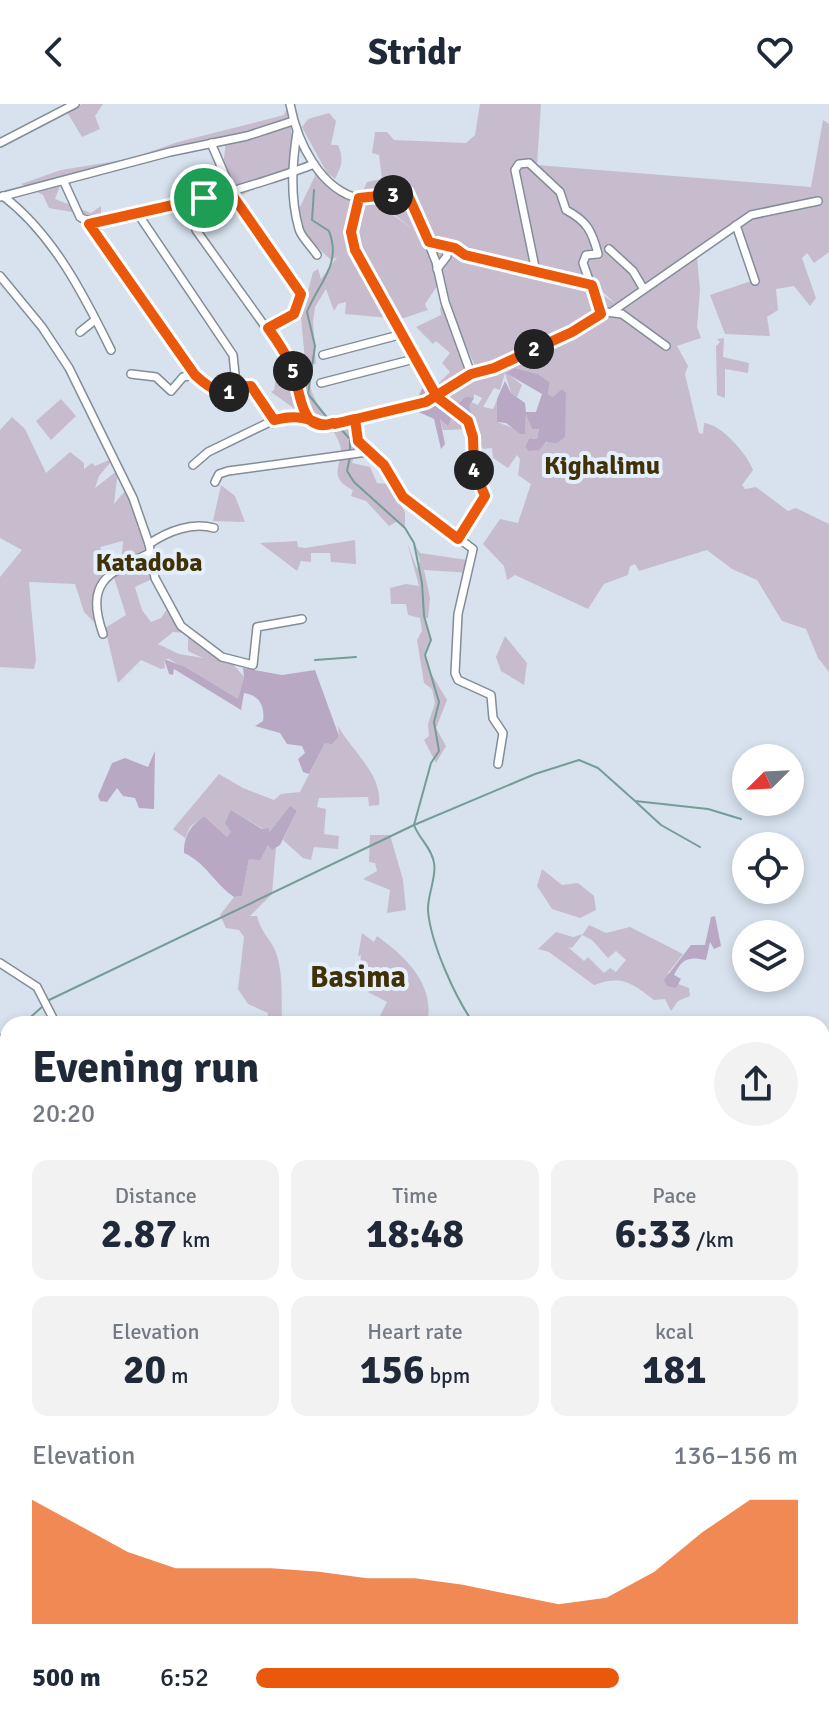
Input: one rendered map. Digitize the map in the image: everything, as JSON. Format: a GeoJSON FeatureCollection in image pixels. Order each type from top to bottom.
{"type":"FeatureCollection","features":[{"type":"Feature","properties":{"kind":"street"},"geometry":{"type":"LineString","coordinates":[[0,143],[75,104]]}},
{"type":"Feature","properties":{"kind":"street"},"geometry":{"type":"LineString","coordinates":[[290,104],[298,132],[325,180],[359,198],[408,194],[429,242],[471,374]]}},
{"type":"Feature","properties":{"kind":"street"},"geometry":{"type":"LineString","coordinates":[[2,196],[293,121]]}},
{"type":"Feature","properties":{"kind":"street"},"geometry":{"type":"LineString","coordinates":[[298,132],[292,173],[299,232],[317,255]]}},
{"type":"Feature","properties":{"kind":"street"},"geometry":{"type":"LineString","coordinates":[[211,143],[230,192],[301,296],[294,314],[268,328]]}},
{"type":"Feature","properties":{"kind":"street"},"geometry":{"type":"LineString","coordinates":[[536,272],[515,170],[518,164],[529,163],[560,192],[566,210],[584,219],[589,228],[598,254],[586,255],[584,259],[601,314]]}},
{"type":"Feature","properties":{"kind":"street"},"geometry":{"type":"LineString","coordinates":[[89,222],[230,192],[314,164]]}},
{"type":"Feature","properties":{"kind":"street"},"geometry":{"type":"LineString","coordinates":[[64,182],[74,208],[89,222],[195,375],[212,391],[228,392],[249,386],[274,420]]}},
{"type":"Feature","properties":{"kind":"street"},"geometry":{"type":"LineString","coordinates":[[2,196],[23,212],[57,255],[111,350]]}},
{"type":"Feature","properties":{"kind":"street"},"geometry":{"type":"LineString","coordinates":[[359,198],[351,232],[355,250],[418,358],[437,397],[468,421],[473,437],[474,470],[485,496],[458,539]]}},
{"type":"Feature","properties":{"kind":"street"},"geometry":{"type":"LineString","coordinates":[[195,200],[199,234],[268,328],[291,365],[309,419]]}},
{"type":"Feature","properties":{"kind":"street"},"geometry":{"type":"LineString","coordinates":[[193,465],[208,452],[274,420],[309,419],[323,426],[437,397],[471,374],[494,368],[572,332],[601,314],[613,311],[757,212],[818,201]]}},
{"type":"Feature","properties":{"kind":"street"},"geometry":{"type":"LineString","coordinates":[[138,214],[233,355],[235,374],[212,391]]}},
{"type":"Feature","properties":{"kind":"street"},"geometry":{"type":"LineString","coordinates":[[736,225],[755,281]]}},
{"type":"Feature","properties":{"kind":"street"},"geometry":{"type":"LineString","coordinates":[[429,242],[465,255],[590,283]]}},
{"type":"Feature","properties":{"kind":"street"},"geometry":{"type":"LineString","coordinates":[[437,269],[447,256],[446,246]]}},
{"type":"Feature","properties":{"kind":"street"},"geometry":{"type":"LineString","coordinates":[[609,249],[633,271],[643,288]]}},
{"type":"Feature","properties":{"kind":"street"},"geometry":{"type":"LineString","coordinates":[[0,276],[42,327],[67,364],[120,470],[150,549],[158,585],[181,626],[193,639],[229,660],[254,664],[257,627],[302,619]]}},
{"type":"Feature","properties":{"kind":"street"},"geometry":{"type":"LineString","coordinates":[[613,311],[666,346]]}},
{"type":"Feature","properties":{"kind":"street"},"geometry":{"type":"LineString","coordinates":[[80,332],[95,320]]}},
{"type":"Feature","properties":{"kind":"street"},"geometry":{"type":"LineString","coordinates":[[323,355],[403,334]]}},
{"type":"Feature","properties":{"kind":"street"},"geometry":{"type":"LineString","coordinates":[[321,383],[418,358]]}},
{"type":"Feature","properties":{"kind":"street"},"geometry":{"type":"LineString","coordinates":[[131,374],[156,377],[171,391],[183,377],[195,375]]}},
{"type":"Feature","properties":{"kind":"street"},"geometry":{"type":"LineString","coordinates":[[355,419],[356,436],[367,452],[384,465],[403,497],[473,552],[458,614],[455,673],[458,680],[491,695],[493,718],[503,733],[498,764]]}},
{"type":"Feature","properties":{"kind":"street"},"geometry":{"type":"LineString","coordinates":[[215,482],[219,474],[228,471],[367,452]]}},
{"type":"Feature","properties":{"kind":"street"},"geometry":{"type":"LineString","coordinates":[[103,634],[96,607],[99,585],[114,569],[150,549],[173,530],[206,525],[214,528]]}},
{"type":"Feature","properties":{"kind":"street"},"geometry":{"type":"LineString","coordinates":[[0,963],[37,987],[52,1016]]}},
{"type":"Feature","properties":{"kind":"shaded area"},"geometry":{"type":"Polygon","coordinates":[[[82,104],[103,104],[95,116],[100,129],[82,137],[67,112],[82,104]]]}},
{"type":"Feature","properties":{"kind":"shaded area"},"geometry":{"type":"Polygon","coordinates":[[[289,104],[299,122],[291,129],[295,157],[290,171],[232,200],[222,175],[226,141],[170,157],[165,152],[60,186],[55,199],[91,213],[101,206],[101,217],[49,208],[43,195],[21,184],[61,170],[129,159],[178,142],[284,115],[289,104]]]}},
{"type":"Feature","properties":{"kind":"shaded area"},"geometry":{"type":"Polygon","coordinates":[[[480,104],[541,104],[537,165],[811,187],[823,120],[829,124],[829,252],[814,263],[807,253],[802,258],[816,298],[810,306],[794,286],[776,289],[778,310],[767,317],[770,336],[725,334],[710,295],[754,280],[741,228],[736,229],[697,257],[700,290],[697,327],[701,338],[677,346],[688,366],[685,374],[699,433],[703,434],[704,423],[711,425],[739,448],[753,470],[742,485],[745,489],[756,487],[788,511],[796,508],[829,524],[829,672],[818,658],[806,629],[782,621],[757,580],[732,569],[707,550],[639,571],[635,564],[630,566],[628,575],[604,584],[588,609],[515,575],[507,580],[504,566],[483,544],[500,519],[518,523],[531,484],[518,475],[520,459],[517,455],[508,468],[493,458],[492,448],[483,449],[477,440],[476,429],[443,430],[440,419],[443,418],[446,425],[454,412],[471,402],[478,405],[482,398],[474,394],[474,398],[456,406],[433,389],[450,372],[442,363],[450,353],[436,341],[433,344],[416,327],[441,315],[440,308],[448,300],[462,346],[476,368],[461,335],[431,241],[566,282],[586,284],[616,304],[588,279],[525,266],[422,236],[387,209],[361,195],[367,182],[382,179],[379,155],[372,153],[375,132],[387,132],[394,140],[466,143],[475,135],[480,104]],[[515,368],[508,374],[522,385],[517,397],[511,393],[505,373],[500,390],[494,388],[483,407],[493,409],[497,400],[497,422],[525,433],[526,412],[539,429],[537,439],[529,438],[525,445],[528,451],[549,441],[563,423],[566,393],[553,397],[548,394],[550,382],[538,374],[515,368]]]}},
{"type":"Feature","properties":{"kind":"shaded area"},"geometry":{"type":"Polygon","coordinates":[[[329,113],[336,121],[331,145],[338,145],[342,158],[335,179],[327,173],[302,127],[308,119],[329,113]]]}},
{"type":"Feature","properties":{"kind":"shaded area"},"geometry":{"type":"Polygon","coordinates":[[[310,151],[330,179],[387,211],[429,240],[442,279],[425,304],[428,310],[401,319],[345,314],[346,302],[338,304],[334,311],[326,289],[315,307],[316,364],[311,363],[310,376],[313,395],[324,416],[326,431],[271,392],[276,378],[279,378],[282,389],[286,373],[306,371],[301,318],[313,272],[318,269],[321,279],[337,257],[331,260],[304,235],[297,208],[315,176],[310,151]]]}},
{"type":"Feature","properties":{"kind":"shaded area"},"geometry":{"type":"Polygon","coordinates":[[[724,338],[723,357],[749,363],[748,373],[725,369],[725,398],[717,395],[716,346],[720,342],[717,339],[724,338]]]}},
{"type":"Feature","properties":{"kind":"shaded area"},"geometry":{"type":"Polygon","coordinates":[[[515,368],[538,374],[550,382],[548,394],[553,397],[562,389],[566,393],[565,437],[557,443],[546,442],[539,450],[528,451],[525,446],[529,438],[537,439],[539,429],[532,429],[526,414],[525,434],[520,434],[506,423],[497,422],[497,399],[505,381],[511,393],[525,403],[526,412],[536,412],[542,394],[506,373],[515,368]]]}},
{"type":"Feature","properties":{"kind":"shaded area"},"geometry":{"type":"Polygon","coordinates":[[[426,381],[443,399],[455,406],[466,397],[474,398],[469,406],[472,416],[464,422],[453,413],[448,426],[440,419],[445,444],[441,449],[434,419],[412,409],[426,381]]]}},
{"type":"Feature","properties":{"kind":"shaded area"},"geometry":{"type":"Polygon","coordinates":[[[61,399],[76,416],[51,440],[36,421],[61,399]]]}},
{"type":"Feature","properties":{"kind":"shaded area"},"geometry":{"type":"Polygon","coordinates":[[[343,416],[359,416],[357,433],[351,435],[359,438],[352,463],[370,467],[377,483],[389,484],[405,512],[405,529],[398,521],[389,526],[366,501],[351,496],[353,490],[340,480],[341,449],[329,424],[343,416]]]}},
{"type":"Feature","properties":{"kind":"shaded area"},"geometry":{"type":"Polygon","coordinates":[[[12,417],[25,429],[46,473],[70,452],[84,463],[84,469],[92,463],[95,466],[114,458],[99,476],[95,488],[118,470],[114,504],[125,491],[119,468],[138,510],[137,529],[142,520],[151,549],[152,579],[135,587],[142,610],[151,622],[161,618],[167,609],[186,633],[173,632],[158,644],[179,654],[203,658],[188,651],[188,635],[233,664],[244,677],[238,700],[169,659],[164,659],[165,668],[161,669],[141,660],[118,683],[105,628],[126,615],[112,571],[136,558],[123,555],[121,564],[123,541],[100,547],[111,572],[101,578],[98,593],[102,630],[84,612],[75,584],[29,582],[36,660],[34,669],[0,667],[0,577],[22,550],[0,538],[0,430],[12,417]]]}},
{"type":"Feature","properties":{"kind":"shaded area"},"geometry":{"type":"Polygon","coordinates":[[[221,485],[235,496],[245,522],[213,521],[221,485]]]}},
{"type":"Feature","properties":{"kind":"shaded area"},"geometry":{"type":"Polygon","coordinates":[[[355,540],[356,564],[331,562],[330,553],[311,553],[311,562],[301,561],[297,571],[260,543],[297,541],[298,547],[305,548],[355,540]]]}},
{"type":"Feature","properties":{"kind":"shaded area"},"geometry":{"type":"Polygon","coordinates":[[[407,542],[417,569],[420,561],[414,543],[420,553],[474,561],[472,573],[424,570],[430,598],[428,618],[424,618],[431,640],[425,655],[429,670],[447,700],[436,728],[446,746],[436,763],[424,740],[429,736],[428,724],[435,703],[432,689],[424,683],[417,640],[422,631],[420,618],[408,615],[406,604],[391,604],[390,588],[406,584],[419,586],[407,542]]]}},
{"type":"Feature","properties":{"kind":"shaded area"},"geometry":{"type":"Polygon","coordinates":[[[505,636],[527,663],[524,685],[501,671],[496,657],[505,636]]]}},
{"type":"Feature","properties":{"kind":"shaded area"},"geometry":{"type":"Polygon","coordinates":[[[164,659],[185,667],[238,699],[244,677],[243,668],[282,675],[315,670],[339,736],[332,744],[325,743],[309,774],[303,772],[298,759],[305,753],[302,746],[287,744],[280,733],[255,726],[263,721],[258,699],[244,693],[241,710],[174,669],[173,675],[169,674],[164,659]]]}},
{"type":"Feature","properties":{"kind":"shaded area"},"geometry":{"type":"Polygon","coordinates":[[[338,726],[371,773],[379,794],[379,805],[369,806],[368,797],[319,798],[317,807],[326,809],[324,834],[339,836],[338,849],[314,847],[311,860],[303,858],[283,840],[297,811],[270,833],[231,810],[232,832],[227,837],[204,816],[190,827],[185,838],[173,829],[219,774],[274,800],[281,794],[300,792],[325,743],[339,736],[338,726]]]}},
{"type":"Feature","properties":{"kind":"shaded area"},"geometry":{"type":"Polygon","coordinates":[[[155,751],[154,809],[139,808],[135,798],[123,796],[117,788],[107,802],[100,801],[98,796],[112,763],[125,758],[148,767],[155,751]]]}},
{"type":"Feature","properties":{"kind":"shaded area"},"geometry":{"type":"Polygon","coordinates":[[[290,806],[297,811],[280,845],[272,850],[268,845],[260,860],[249,859],[242,896],[234,897],[198,862],[184,853],[189,832],[204,816],[227,837],[231,832],[225,823],[231,810],[262,829],[269,828],[269,833],[290,806]]]}},
{"type":"Feature","properties":{"kind":"shaded area"},"geometry":{"type":"Polygon","coordinates":[[[370,835],[390,835],[403,880],[406,910],[387,913],[390,890],[363,879],[377,871],[375,863],[369,862],[370,835]]]}},
{"type":"Feature","properties":{"kind":"shaded area"},"geometry":{"type":"Polygon","coordinates":[[[269,845],[272,849],[276,847],[272,894],[250,916],[257,916],[278,959],[282,1016],[268,1016],[268,1013],[248,1004],[238,989],[244,937],[239,930],[226,928],[220,915],[234,897],[242,896],[249,859],[269,845]]]}},
{"type":"Feature","properties":{"kind":"shaded area"},"geometry":{"type":"Polygon","coordinates":[[[542,869],[562,885],[578,883],[594,896],[596,910],[580,918],[552,909],[537,886],[542,869]]]}},
{"type":"Feature","properties":{"kind":"shaded area"},"geometry":{"type":"Polygon","coordinates":[[[715,916],[721,946],[714,949],[710,942],[706,960],[695,958],[683,962],[674,975],[681,979],[676,988],[667,986],[664,980],[691,945],[705,945],[711,917],[715,916]]]}},
{"type":"Feature","properties":{"kind":"shaded area"},"geometry":{"type":"Polygon","coordinates":[[[589,925],[606,933],[630,927],[683,954],[668,973],[676,988],[678,984],[689,988],[690,996],[678,1001],[671,1011],[665,999],[654,1000],[626,982],[594,985],[549,952],[538,949],[556,932],[573,937],[583,934],[589,925]],[[582,935],[572,948],[568,947],[584,961],[588,957],[604,973],[610,968],[616,972],[626,960],[616,951],[608,958],[592,940],[582,935]]]}},
{"type":"Feature","properties":{"kind":"shaded area"},"geometry":{"type":"Polygon","coordinates":[[[362,933],[374,942],[377,936],[398,953],[423,985],[428,1016],[380,1016],[387,1002],[368,992],[372,989],[369,976],[360,965],[361,955],[358,956],[362,933]]]}},
{"type":"Feature","properties":{"kind":"waterway"},"geometry":{"type":"LineString","coordinates":[[314,190],[312,220],[329,231],[333,254],[307,312],[315,346],[308,394],[329,420]]}},
{"type":"Feature","properties":{"kind":"waterway"},"geometry":{"type":"LineString","coordinates":[[338,426],[350,439],[350,451]]}},
{"type":"Feature","properties":{"kind":"waterway"},"geometry":{"type":"LineString","coordinates":[[350,457],[347,471],[354,482],[405,528],[414,543],[422,583],[424,616],[431,640],[425,655],[439,702],[434,722],[439,751],[431,763],[414,825],[434,863],[428,911],[434,939],[452,985],[469,1016]]}},
{"type":"Feature","properties":{"kind":"waterway"},"geometry":{"type":"LineString","coordinates":[[315,660],[356,657]]}},
{"type":"Feature","properties":{"kind":"waterway"},"geometry":{"type":"LineString","coordinates":[[47,1001],[414,825],[535,774],[579,760],[598,768],[635,801],[708,809],[741,819]]}},
{"type":"Feature","properties":{"kind":"waterway"},"geometry":{"type":"LineString","coordinates":[[636,802],[661,825],[700,847]]}},
{"type":"Feature","properties":{"kind":"waterway"},"geometry":{"type":"LineString","coordinates":[[32,1016],[43,1006]]}},
{"type":"Feature","properties":{"kind":"district","name":"Kighalimu"},"geometry":{"type":"Point","coordinates":[602,466]}},
{"type":"Feature","properties":{"kind":"district","name":"Katadoba"},"geometry":{"type":"Point","coordinates":[149,563]}},
{"type":"Feature","properties":{"kind":"district","name":"Basima"},"geometry":{"type":"Point","coordinates":[358,977]}},
{"type":"Feature","properties":{"kind":"route"},"geometry":{"type":"LineString","coordinates":[[204,198],[89,224],[176,353],[195,375],[212,391],[228,392],[251,386],[274,420],[302,418],[318,426],[327,425],[331,425],[333,423],[396,411],[426,402],[437,397],[447,392],[471,374],[481,374],[572,332],[601,314],[592,285],[465,255],[455,248],[429,242],[407,193],[359,198],[351,232],[355,250],[413,349],[437,397],[463,415],[470,426],[474,470],[485,496],[458,539],[403,497],[399,485],[384,465],[358,441],[355,419],[333,423],[331,425],[323,426],[318,426],[309,419],[291,365],[268,328],[283,322],[297,311],[301,294],[242,214],[230,192],[204,198]]}}]}
